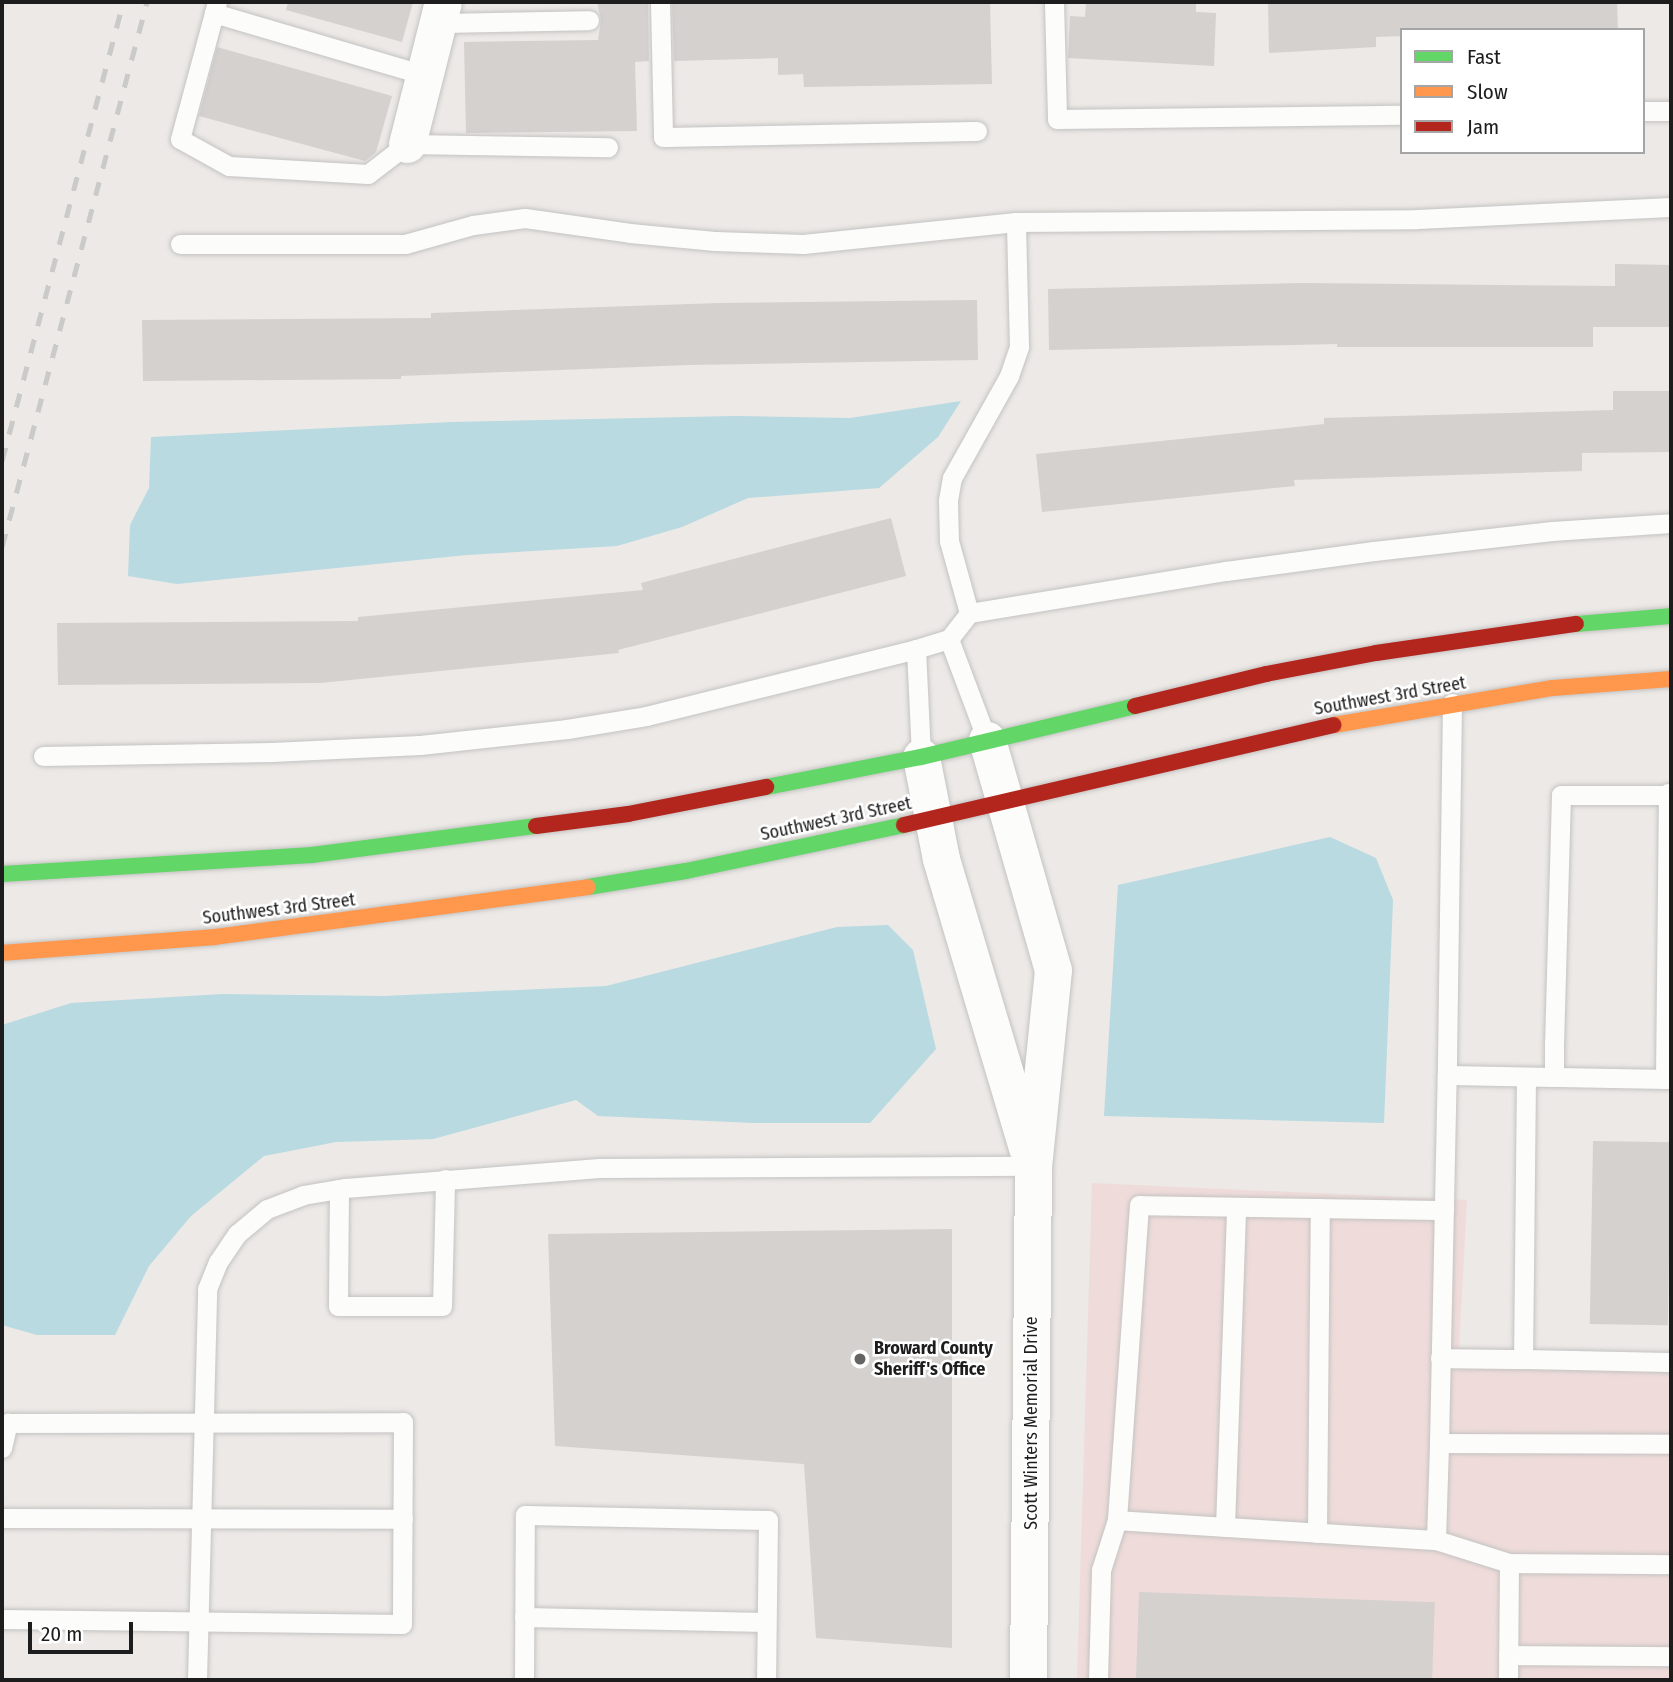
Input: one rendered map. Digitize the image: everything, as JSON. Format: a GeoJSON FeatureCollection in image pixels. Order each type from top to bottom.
{"type":"FeatureCollection","features":[{"type":"Feature","properties":{"kind":"street"},"geometry":{"type":"LineString","coordinates":[[407,144],[440,12]]}},
{"type":"Feature","properties":{"kind":"street"},"geometry":{"type":"LineString","coordinates":[[2,874],[312,855],[497,834],[654,810],[921,757],[1266,674],[1376,653],[1545,626],[1671,616]]}},
{"type":"Feature","properties":{"kind":"street","name":"Southwest 3rd Street"},"geometry":{"type":"LineString","coordinates":[[2,953],[214,937],[429,911],[686,871],[1004,803],[1270,738],[1452,703],[1553,688],[1671,679]]}},
{"type":"Feature","properties":{"kind":"street","name":"Scott Winters Memorial Drive"},"geometry":{"type":"LineString","coordinates":[[987,740],[1052,970],[1033,1166],[1028,1680]]}},
{"type":"Feature","properties":{"kind":"street","name":"Scott Winters Memorial Drive"},"geometry":{"type":"LineString","coordinates":[[921,757],[941,859],[1033,1166]]}},
{"type":"Feature","properties":{"kind":"lane"},"geometry":{"type":"LineString","coordinates":[[660,2],[663,137],[977,131]]}},
{"type":"Feature","properties":{"kind":"lane"},"geometry":{"type":"LineString","coordinates":[[1054,2],[1057,119],[1400,114]]}},
{"type":"Feature","properties":{"kind":"lane"},"geometry":{"type":"LineString","coordinates":[[425,75],[215,7],[180,139],[229,166],[368,174],[407,144],[608,147]]}},
{"type":"Feature","properties":{"kind":"lane"},"geometry":{"type":"LineString","coordinates":[[440,12],[589,20]]}},
{"type":"Feature","properties":{"kind":"lane"},"geometry":{"type":"LineString","coordinates":[[1645,111],[1671,111]]}},
{"type":"Feature","properties":{"kind":"lane"},"geometry":{"type":"LineString","coordinates":[[180,244],[405,244],[473,225],[525,218],[629,233],[715,241],[803,244],[1016,222],[1417,219],[1671,207]]}},
{"type":"Feature","properties":{"kind":"lane"},"geometry":{"type":"LineString","coordinates":[[969,613],[949,541],[948,500],[952,478],[1009,376],[1019,347],[1016,222]]}},
{"type":"Feature","properties":{"kind":"lane"},"geometry":{"type":"LineString","coordinates":[[43,756],[420,746],[566,729],[646,716],[916,649],[950,639],[969,613],[1226,571],[1374,551],[1552,531],[1671,523]]}},
{"type":"Feature","properties":{"kind":"lane"},"geometry":{"type":"LineString","coordinates":[[950,639],[987,740]]}},
{"type":"Feature","properties":{"kind":"lane"},"geometry":{"type":"LineString","coordinates":[[916,649],[921,757]]}},
{"type":"Feature","properties":{"kind":"lane"},"geometry":{"type":"LineString","coordinates":[[1436,1540],[1447,1075],[1452,703]]}},
{"type":"Feature","properties":{"kind":"lane"},"geometry":{"type":"LineString","coordinates":[[1447,1075],[1526,1077],[1668,1079],[1670,794],[1561,794],[1553,1077]]}},
{"type":"Feature","properties":{"kind":"lane"},"geometry":{"type":"LineString","coordinates":[[1523,1359],[1526,1077]]}},
{"type":"Feature","properties":{"kind":"lane"},"geometry":{"type":"LineString","coordinates":[[197,1680],[206,1289],[218,1262],[237,1234],[267,1209],[303,1195],[339,1189],[599,1168],[1033,1166]]}},
{"type":"Feature","properties":{"kind":"lane"},"geometry":{"type":"LineString","coordinates":[[339,1189],[338,1306],[442,1306],[445,1179]]}},
{"type":"Feature","properties":{"kind":"lane"},"geometry":{"type":"LineString","coordinates":[[1098,1680],[1101,1570],[1117,1520],[1139,1205],[1444,1210]]}},
{"type":"Feature","properties":{"kind":"lane"},"geometry":{"type":"LineString","coordinates":[[1225,1527],[1236,1207]]}},
{"type":"Feature","properties":{"kind":"lane"},"geometry":{"type":"LineString","coordinates":[[1317,1533],[1321,1208]]}},
{"type":"Feature","properties":{"kind":"lane"},"geometry":{"type":"LineString","coordinates":[[1440,1357],[1671,1362]]}},
{"type":"Feature","properties":{"kind":"lane"},"geometry":{"type":"LineString","coordinates":[[2,1448],[8,1423],[403,1422],[402,1624],[2,1619]]}},
{"type":"Feature","properties":{"kind":"lane"},"geometry":{"type":"LineString","coordinates":[[1438,1443],[1671,1444]]}},
{"type":"Feature","properties":{"kind":"lane"},"geometry":{"type":"LineString","coordinates":[[524,1680],[525,1515],[768,1520],[766,1680]]}},
{"type":"Feature","properties":{"kind":"lane"},"geometry":{"type":"LineString","coordinates":[[2,1518],[403,1519]]}},
{"type":"Feature","properties":{"kind":"lane"},"geometry":{"type":"LineString","coordinates":[[1117,1520],[1436,1540],[1509,1563],[1671,1564]]}},
{"type":"Feature","properties":{"kind":"lane"},"geometry":{"type":"LineString","coordinates":[[1508,1680],[1509,1563]]}},
{"type":"Feature","properties":{"kind":"lane"},"geometry":{"type":"LineString","coordinates":[[524,1617],[766,1622]]}},
{"type":"Feature","properties":{"kind":"lane"},"geometry":{"type":"LineString","coordinates":[[1508,1655],[1671,1656]]}},
{"type":"Feature","properties":{"kind":"shaded area"},"geometry":{"type":"Polygon","coordinates":[[[1092,1183],[1467,1200],[1459,1348],[1671,1354],[1671,1680],[1077,1680],[1092,1183]]]}},
{"type":"Feature","properties":{"kind":"water"},"geometry":{"type":"Polygon","coordinates":[[[961,401],[938,437],[879,488],[748,498],[682,527],[617,546],[467,555],[177,584],[128,576],[130,525],[149,488],[151,437],[452,422],[735,416],[850,418],[961,401]]]}},
{"type":"Feature","properties":{"kind":"water"},"geometry":{"type":"Polygon","coordinates":[[[1330,837],[1376,858],[1393,900],[1384,1123],[1104,1116],[1118,885],[1330,837]]]}},
{"type":"Feature","properties":{"kind":"water"},"geometry":{"type":"Polygon","coordinates":[[[888,925],[913,950],[936,1049],[870,1123],[754,1123],[598,1116],[576,1100],[433,1139],[336,1142],[264,1156],[191,1216],[149,1266],[115,1335],[37,1335],[2,1325],[2,1025],[71,1003],[223,994],[384,996],[606,986],[837,927],[888,925]]]}},
{"type":"Feature","properties":{"kind":"building"},"geometry":{"type":"Polygon","coordinates":[[[288,2],[413,2],[402,42],[286,10],[288,2]]]}},
{"type":"Feature","properties":{"kind":"building"},"geometry":{"type":"Polygon","coordinates":[[[597,2],[648,2],[649,61],[635,62],[637,131],[466,133],[464,42],[598,40],[601,20],[597,2]]]}},
{"type":"Feature","properties":{"kind":"building"},"geometry":{"type":"Polygon","coordinates":[[[672,2],[990,2],[992,84],[804,87],[803,74],[778,75],[778,58],[674,61],[672,2]]]}},
{"type":"Feature","properties":{"kind":"building"},"geometry":{"type":"Polygon","coordinates":[[[1086,2],[1196,2],[1196,12],[1216,13],[1214,66],[1068,58],[1070,16],[1085,17],[1086,2]]]}},
{"type":"Feature","properties":{"kind":"building"},"geometry":{"type":"Polygon","coordinates":[[[1268,2],[1617,2],[1618,28],[1400,28],[1400,36],[1376,37],[1376,47],[1269,53],[1268,2]]]}},
{"type":"Feature","properties":{"kind":"building"},"geometry":{"type":"Polygon","coordinates":[[[217,47],[392,96],[376,152],[365,161],[199,116],[217,47]]]}},
{"type":"Feature","properties":{"kind":"building"},"geometry":{"type":"Polygon","coordinates":[[[1615,264],[1671,265],[1671,327],[1593,327],[1593,347],[1337,347],[1337,344],[1049,350],[1048,289],[1303,283],[1615,286],[1615,264]]]}},
{"type":"Feature","properties":{"kind":"building"},"geometry":{"type":"Polygon","coordinates":[[[977,300],[978,360],[689,365],[401,376],[401,379],[143,381],[142,320],[431,318],[431,313],[719,303],[977,300]]]}},
{"type":"Feature","properties":{"kind":"building"},"geometry":{"type":"Polygon","coordinates":[[[1613,391],[1671,391],[1671,452],[1582,453],[1582,471],[1294,480],[1295,486],[1042,512],[1036,454],[1324,424],[1324,418],[1613,410],[1613,391]]]}},
{"type":"Feature","properties":{"kind":"building"},"geometry":{"type":"Polygon","coordinates":[[[891,518],[906,576],[618,650],[619,653],[320,683],[58,685],[57,623],[358,621],[358,617],[643,590],[641,583],[891,518]]]}},
{"type":"Feature","properties":{"kind":"building"},"geometry":{"type":"Polygon","coordinates":[[[1593,1141],[1671,1142],[1668,1325],[1590,1324],[1593,1141]]]}},
{"type":"Feature","properties":{"kind":"building"},"geometry":{"type":"Polygon","coordinates":[[[952,1229],[952,1648],[816,1638],[804,1464],[555,1446],[548,1234],[952,1229]]]}},
{"type":"Feature","properties":{"kind":"building"},"geometry":{"type":"Polygon","coordinates":[[[1139,1592],[1435,1602],[1432,1680],[1136,1680],[1139,1592]]]}},
{"type":"Feature","properties":{"kind":"railway"},"geometry":{"type":"LineString","coordinates":[[2,461],[123,2]]}},
{"type":"Feature","properties":{"kind":"railway"},"geometry":{"type":"LineString","coordinates":[[2,547],[147,2]]}},
{"type":"Feature","properties":{"kind":"traffic: fast"},"geometry":{"type":"LineString","coordinates":[[1576,624],[1671,616]]}},
{"type":"Feature","properties":{"kind":"traffic: fast"},"geometry":{"type":"LineString","coordinates":[[766,787],[921,757],[1135,706]]}},
{"type":"Feature","properties":{"kind":"traffic: fast"},"geometry":{"type":"LineString","coordinates":[[588,887],[686,871],[904,825]]}},
{"type":"Feature","properties":{"kind":"traffic: fast"},"geometry":{"type":"LineString","coordinates":[[2,874],[312,855],[536,826]]}},
{"type":"Feature","properties":{"kind":"traffic: slow"},"geometry":{"type":"LineString","coordinates":[[1334,725],[1553,688],[1671,679]]}},
{"type":"Feature","properties":{"kind":"traffic: slow"},"geometry":{"type":"LineString","coordinates":[[2,953],[214,937],[588,887]]}},
{"type":"Feature","properties":{"kind":"traffic: jam"},"geometry":{"type":"LineString","coordinates":[[1135,706],[1266,674],[1376,653],[1576,624]]}},
{"type":"Feature","properties":{"kind":"traffic: jam"},"geometry":{"type":"LineString","coordinates":[[904,825],[1334,725]]}},
{"type":"Feature","properties":{"kind":"traffic: jam"},"geometry":{"type":"LineString","coordinates":[[536,826],[628,814],[766,787]]}},
{"type":"Feature","properties":{"kind":"place","name":"Broward County Sheriff's Office"},"geometry":{"type":"Point","coordinates":[860,1359]}}]}
